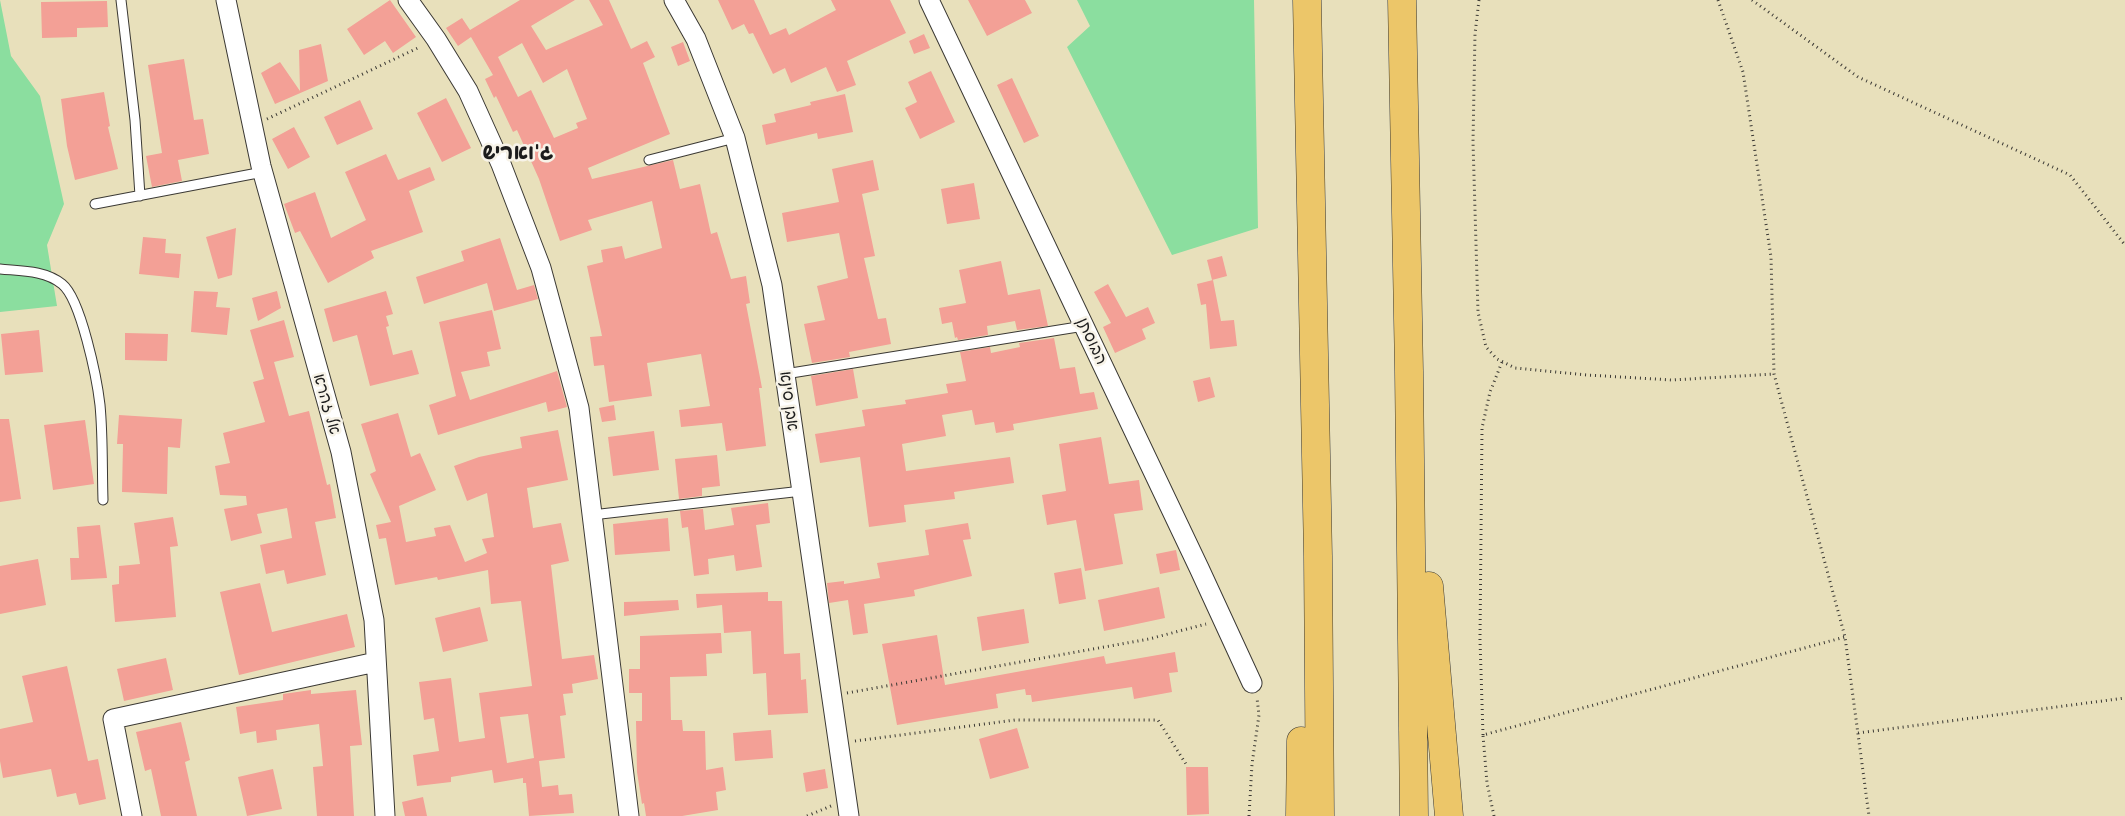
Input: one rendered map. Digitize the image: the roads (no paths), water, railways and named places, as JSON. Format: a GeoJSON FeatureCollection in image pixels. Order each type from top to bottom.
{"type":"FeatureCollection","features":[{"type":"Feature","properties":{"kind":"highway"},"geometry":{"type":"LineString","coordinates":[[1307,0],[1318,556],[1320,816]]}},
{"type":"Feature","properties":{"kind":"highway"},"geometry":{"type":"LineString","coordinates":[[1402,0],[1409,371],[1414,816]]}},
{"type":"Feature","properties":{"kind":"highway"},"geometry":{"type":"LineString","coordinates":[[1300,816],[1312,274]]}},
{"type":"Feature","properties":{"kind":"highway"},"geometry":{"type":"LineString","coordinates":[[1409,371],[1449,816]]}},
{"type":"Feature","properties":{"kind":"street","name":"אל זהרא"},"geometry":{"type":"LineString","coordinates":[[226,0],[263,172],[341,452],[374,620],[385,816]]}},
{"type":"Feature","properties":{"kind":"street"},"geometry":{"type":"LineString","coordinates":[[408,0],[436,39],[468,91],[501,164],[541,268],[579,408],[629,816]]}},
{"type":"Feature","properties":{"kind":"street","name":"אבן סינא"},"geometry":{"type":"LineString","coordinates":[[674,0],[696,39],[735,138],[772,285],[848,808]]}},
{"type":"Feature","properties":{"kind":"street","name":"הבוסתן"},"geometry":{"type":"LineString","coordinates":[[930,0],[1252,683]]}},
{"type":"Feature","properties":{"kind":"street"},"geometry":{"type":"LineString","coordinates":[[132,816],[113,719],[376,662]]}},
{"type":"Feature","properties":{"kind":"lane"},"geometry":{"type":"LineString","coordinates":[[121,0],[135,120],[140,196]]}},
{"type":"Feature","properties":{"kind":"lane"},"geometry":{"type":"LineString","coordinates":[[649,160],[735,138]]}},
{"type":"Feature","properties":{"kind":"lane"},"geometry":{"type":"LineString","coordinates":[[95,204],[263,172]]}},
{"type":"Feature","properties":{"kind":"lane"},"geometry":{"type":"LineString","coordinates":[[0,269],[50,276],[62,284],[73,296],[80,313],[100,404],[103,500]]}},
{"type":"Feature","properties":{"kind":"lane"},"geometry":{"type":"LineString","coordinates":[[785,374],[1084,326]]}},
{"type":"Feature","properties":{"kind":"lane"},"geometry":{"type":"LineString","coordinates":[[592,515],[802,491]]}},
{"type":"Feature","properties":{"kind":"district","name":"ג'ואריש"},"geometry":{"type":"Point","coordinates":[518,153]}}]}
